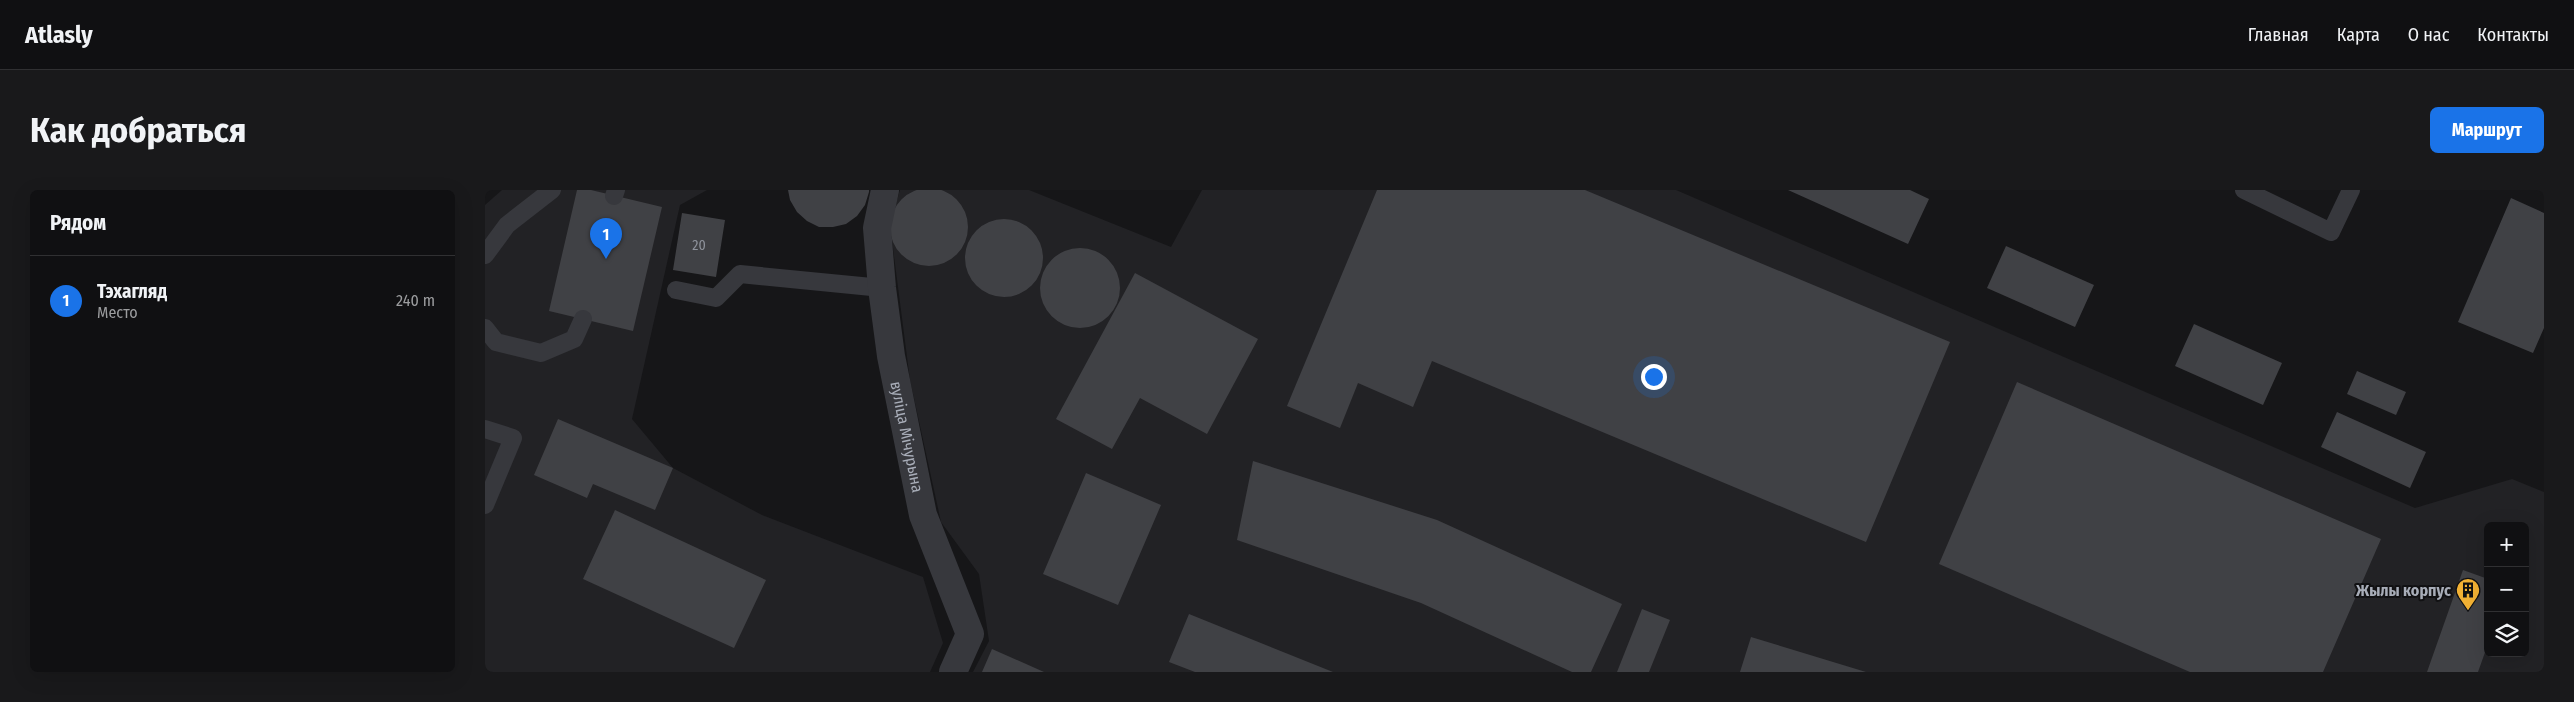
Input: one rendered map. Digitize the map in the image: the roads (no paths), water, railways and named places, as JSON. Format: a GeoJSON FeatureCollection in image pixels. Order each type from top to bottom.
{"type":"FeatureCollection","features":[{"type":"Feature","properties":{"kind":"street","name":"вуліца Мічурына"},"geometry":{"type":"LineString","coordinates":[[885,190],[877,228],[882,288],[891,356],[923,514],[970,634],[953,672]]}},
{"type":"Feature","properties":{"kind":"lane"},"geometry":{"type":"LineString","coordinates":[[485,255],[507,225],[552,190]]}},
{"type":"Feature","properties":{"kind":"lane"},"geometry":{"type":"LineString","coordinates":[[2244,190],[2331,232],[2351,190]]}},
{"type":"Feature","properties":{"kind":"lane"},"geometry":{"type":"LineString","coordinates":[[676,290],[716,298],[740,274],[882,288]]}},
{"type":"Feature","properties":{"kind":"lane"},"geometry":{"type":"LineString","coordinates":[[485,328],[496,342],[541,352],[574,339],[583,319]]}},
{"type":"Feature","properties":{"kind":"lane"},"geometry":{"type":"LineString","coordinates":[[485,429],[513,438],[485,505]]}},
{"type":"Feature","properties":{"kind":"place","name":"Тэхагляд"},"geometry":{"type":"Point","coordinates":[606,259]}},
{"type":"Feature","properties":{"kind":"place","name":"Жылы корпус"},"geometry":{"type":"Point","coordinates":[2468,611]}}]}
